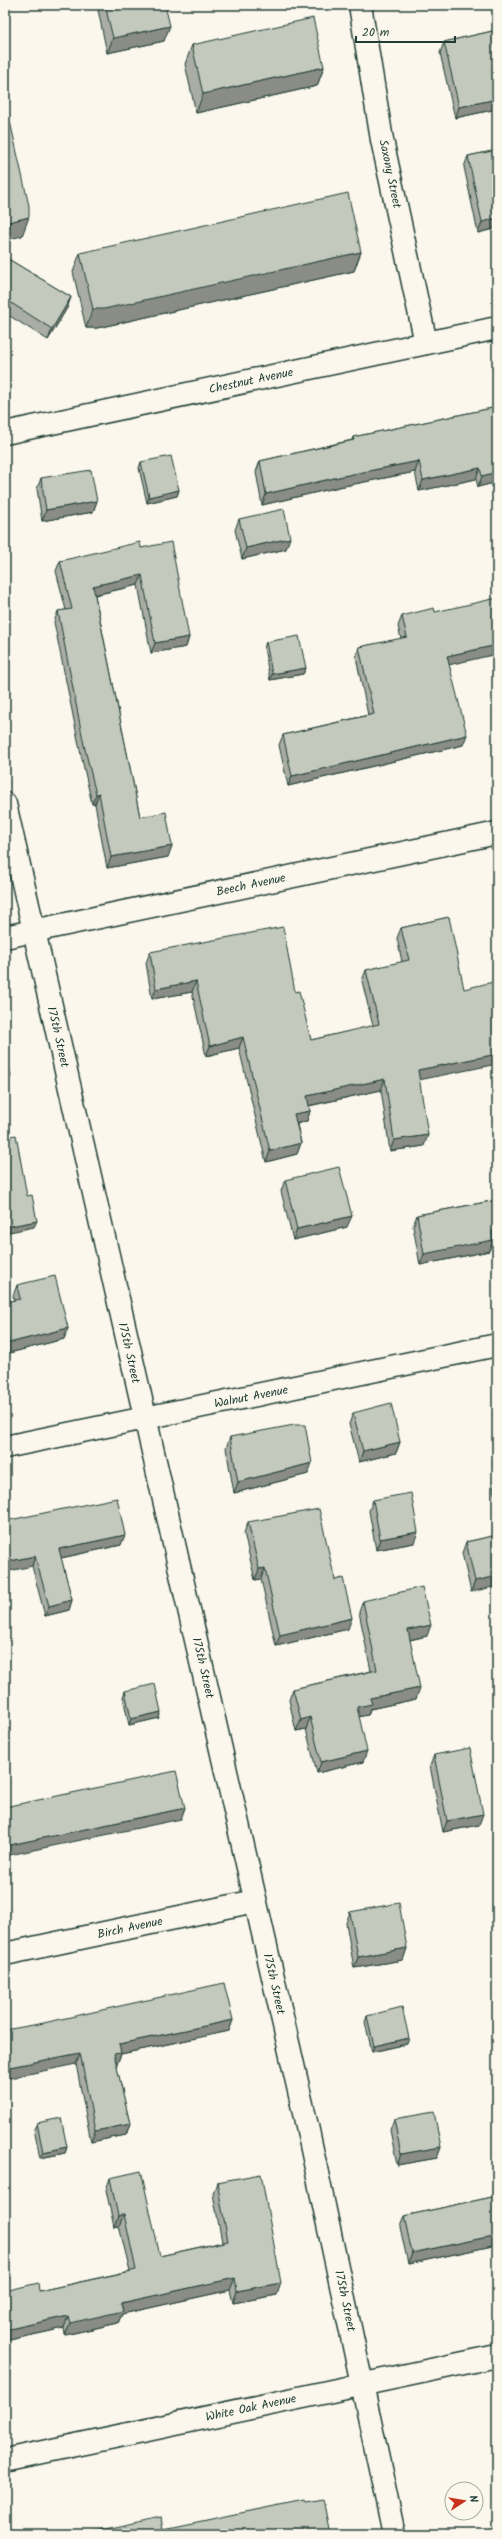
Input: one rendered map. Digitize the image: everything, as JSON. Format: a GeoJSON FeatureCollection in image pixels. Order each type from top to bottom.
{"type":"FeatureCollection","features":[{"type":"Feature","properties":{"kind":"street","name":"Saxony Street"},"geometry":{"type":"LineString","coordinates":[[360,5],[382,140],[426,343]]}},
{"type":"Feature","properties":{"kind":"street","name":"Chestnut Avenue"},"geometry":{"type":"LineString","coordinates":[[5,433],[497,328]]}},
{"type":"Feature","properties":{"kind":"street","name":"175th Street"},"geometry":{"type":"LineString","coordinates":[[5,804],[35,931],[143,1418],[255,1901],[363,2384],[394,2534]]}},
{"type":"Feature","properties":{"kind":"street","name":"Beech Avenue"},"geometry":{"type":"LineString","coordinates":[[5,937],[497,833]]}},
{"type":"Feature","properties":{"kind":"street","name":"Walnut Avenue"},"geometry":{"type":"LineString","coordinates":[[5,1447],[497,1346]]}},
{"type":"Feature","properties":{"kind":"street","name":"Birch Avenue"},"geometry":{"type":"LineString","coordinates":[[5,1954],[255,1901]]}},
{"type":"Feature","properties":{"kind":"street","name":"White Oak Avenue"},"geometry":{"type":"LineString","coordinates":[[5,2460],[497,2356]]}},
{"type":"Feature","properties":{"kind":"building"},"geometry":{"type":"Polygon","coordinates":[[[105,5],[165,5],[170,26],[113,38],[105,5]]]}},
{"type":"Feature","properties":{"kind":"building"},"geometry":{"type":"Polygon","coordinates":[[[313,18],[324,67],[203,94],[192,45],[313,18]]]}},
{"type":"Feature","properties":{"kind":"building"},"geometry":{"type":"Polygon","coordinates":[[[497,30],[497,99],[459,107],[444,42],[497,30]]]}},
{"type":"Feature","properties":{"kind":"building"},"geometry":{"type":"Polygon","coordinates":[[[5,99],[29,206],[29,217],[5,223],[5,99]]]}},
{"type":"Feature","properties":{"kind":"building"},"geometry":{"type":"Polygon","coordinates":[[[497,150],[497,218],[482,222],[468,156],[497,150]]]}},
{"type":"Feature","properties":{"kind":"building"},"geometry":{"type":"Polygon","coordinates":[[[348,193],[361,252],[104,309],[93,309],[80,253],[348,193]]]}},
{"type":"Feature","properties":{"kind":"building"},"geometry":{"type":"Polygon","coordinates":[[[5,257],[71,297],[52,329],[5,299],[5,257]]]}},
{"type":"Feature","properties":{"kind":"building"},"geometry":{"type":"Polygon","coordinates":[[[497,407],[497,472],[482,476],[480,468],[423,480],[419,461],[343,476],[266,494],[260,461],[354,440],[353,437],[497,407]]]}},
{"type":"Feature","properties":{"kind":"building"},"geometry":{"type":"Polygon","coordinates":[[[171,456],[179,490],[149,497],[141,462],[171,456]]]}},
{"type":"Feature","properties":{"kind":"building"},"geometry":{"type":"Polygon","coordinates":[[[91,470],[97,501],[46,510],[41,478],[91,470]]]}},
{"type":"Feature","properties":{"kind":"building"},"geometry":{"type":"Polygon","coordinates":[[[284,509],[290,538],[246,548],[239,519],[284,509]]]}},
{"type":"Feature","properties":{"kind":"building"},"geometry":{"type":"Polygon","coordinates":[[[140,542],[141,548],[171,542],[189,637],[155,643],[142,575],[93,586],[140,817],[166,812],[172,846],[111,857],[99,793],[96,794],[84,745],[58,611],[72,609],[60,561],[140,542]]]}},
{"type":"Feature","properties":{"kind":"building"},"geometry":{"type":"Polygon","coordinates":[[[497,598],[497,645],[447,656],[467,735],[292,776],[283,735],[374,714],[359,647],[407,637],[402,616],[434,608],[435,612],[497,598]]]}},
{"type":"Feature","properties":{"kind":"building"},"geometry":{"type":"Polygon","coordinates":[[[299,636],[306,668],[272,674],[266,642],[299,636]]]}},
{"type":"Feature","properties":{"kind":"building"},"geometry":{"type":"Polygon","coordinates":[[[449,917],[464,989],[497,981],[497,1054],[418,1070],[428,1135],[394,1140],[385,1079],[307,1096],[310,1111],[294,1114],[301,1143],[270,1151],[243,1037],[210,1046],[196,981],[156,989],[150,952],[283,927],[295,992],[299,991],[311,1040],[379,1024],[366,970],[409,960],[401,928],[449,917]]]}},
{"type":"Feature","properties":{"kind":"building"},"geometry":{"type":"Polygon","coordinates":[[[5,1045],[11,1076],[5,1077],[5,1045]]]}},
{"type":"Feature","properties":{"kind":"building"},"geometry":{"type":"Polygon","coordinates":[[[16,1135],[27,1196],[32,1195],[37,1221],[5,1227],[5,1137],[16,1135]]]}},
{"type":"Feature","properties":{"kind":"building"},"geometry":{"type":"Polygon","coordinates":[[[339,1167],[352,1216],[297,1229],[285,1180],[339,1167]]]}},
{"type":"Feature","properties":{"kind":"building"},"geometry":{"type":"Polygon","coordinates":[[[497,1200],[497,1230],[492,1231],[493,1240],[424,1254],[417,1215],[497,1200]]]}},
{"type":"Feature","properties":{"kind":"building"},"geometry":{"type":"Polygon","coordinates":[[[55,1276],[68,1328],[5,1344],[5,1302],[20,1299],[17,1285],[55,1276]]]}},
{"type":"Feature","properties":{"kind":"building"},"geometry":{"type":"Polygon","coordinates":[[[391,1403],[400,1442],[363,1451],[353,1413],[391,1403]]]}},
{"type":"Feature","properties":{"kind":"building"},"geometry":{"type":"Polygon","coordinates":[[[294,1425],[305,1425],[312,1463],[238,1482],[230,1437],[294,1425]]]}},
{"type":"Feature","properties":{"kind":"building"},"geometry":{"type":"Polygon","coordinates":[[[411,1493],[418,1532],[380,1539],[373,1500],[411,1493]]]}},
{"type":"Feature","properties":{"kind":"building"},"geometry":{"type":"Polygon","coordinates":[[[117,1498],[125,1535],[59,1549],[72,1600],[49,1606],[35,1556],[5,1562],[5,1521],[117,1498]]]}},
{"type":"Feature","properties":{"kind":"building"},"geometry":{"type":"Polygon","coordinates":[[[319,1509],[335,1580],[343,1578],[352,1618],[280,1635],[265,1568],[259,1569],[248,1522],[319,1509]]]}},
{"type":"Feature","properties":{"kind":"building"},"geometry":{"type":"Polygon","coordinates":[[[497,1535],[497,1576],[475,1581],[466,1542],[497,1535]]]}},
{"type":"Feature","properties":{"kind":"building"},"geometry":{"type":"Polygon","coordinates":[[[422,1587],[431,1625],[408,1630],[420,1688],[370,1698],[372,1704],[357,1707],[367,1751],[321,1762],[310,1717],[301,1720],[293,1689],[377,1670],[363,1601],[422,1587]]]}},
{"type":"Feature","properties":{"kind":"building"},"geometry":{"type":"Polygon","coordinates":[[[155,1684],[161,1712],[131,1719],[125,1691],[155,1684]]]}},
{"type":"Feature","properties":{"kind":"building"},"geometry":{"type":"Polygon","coordinates":[[[470,1748],[483,1814],[447,1821],[434,1755],[470,1748]]]}},
{"type":"Feature","properties":{"kind":"building"},"geometry":{"type":"Polygon","coordinates":[[[176,1771],[185,1808],[5,1846],[5,1807],[176,1771]]]}},
{"type":"Feature","properties":{"kind":"building"},"geometry":{"type":"Polygon","coordinates":[[[399,1903],[407,1948],[358,1957],[350,1912],[399,1903]]]}},
{"type":"Feature","properties":{"kind":"building"},"geometry":{"type":"Polygon","coordinates":[[[224,1983],[233,2020],[119,2044],[121,2053],[114,2054],[130,2124],[95,2131],[80,2053],[5,2068],[5,2030],[39,2024],[224,1983]]]}},
{"type":"Feature","properties":{"kind":"building"},"geometry":{"type":"Polygon","coordinates":[[[402,2007],[409,2038],[374,2046],[367,2016],[402,2007]]]}},
{"type":"Feature","properties":{"kind":"building"},"geometry":{"type":"Polygon","coordinates":[[[434,2112],[441,2147],[401,2154],[394,2119],[434,2112]]]}},
{"type":"Feature","properties":{"kind":"building"},"geometry":{"type":"Polygon","coordinates":[[[61,2118],[67,2147],[43,2152],[37,2123],[61,2118]]]}},
{"type":"Feature","properties":{"kind":"building"},"geometry":{"type":"Polygon","coordinates":[[[141,2171],[160,2256],[228,2241],[217,2182],[261,2174],[281,2283],[237,2291],[235,2278],[121,2303],[123,2311],[70,2323],[68,2316],[5,2330],[5,2291],[38,2283],[39,2291],[136,2270],[124,2214],[118,2216],[110,2178],[141,2171]]]}},
{"type":"Feature","properties":{"kind":"building"},"geometry":{"type":"Polygon","coordinates":[[[497,2196],[497,2235],[412,2253],[404,2216],[497,2196]]]}},
{"type":"Feature","properties":{"kind":"building"},"geometry":{"type":"Polygon","coordinates":[[[323,2499],[330,2534],[82,2534],[161,2517],[163,2529],[304,2500],[305,2502],[323,2499]]]}}]}
